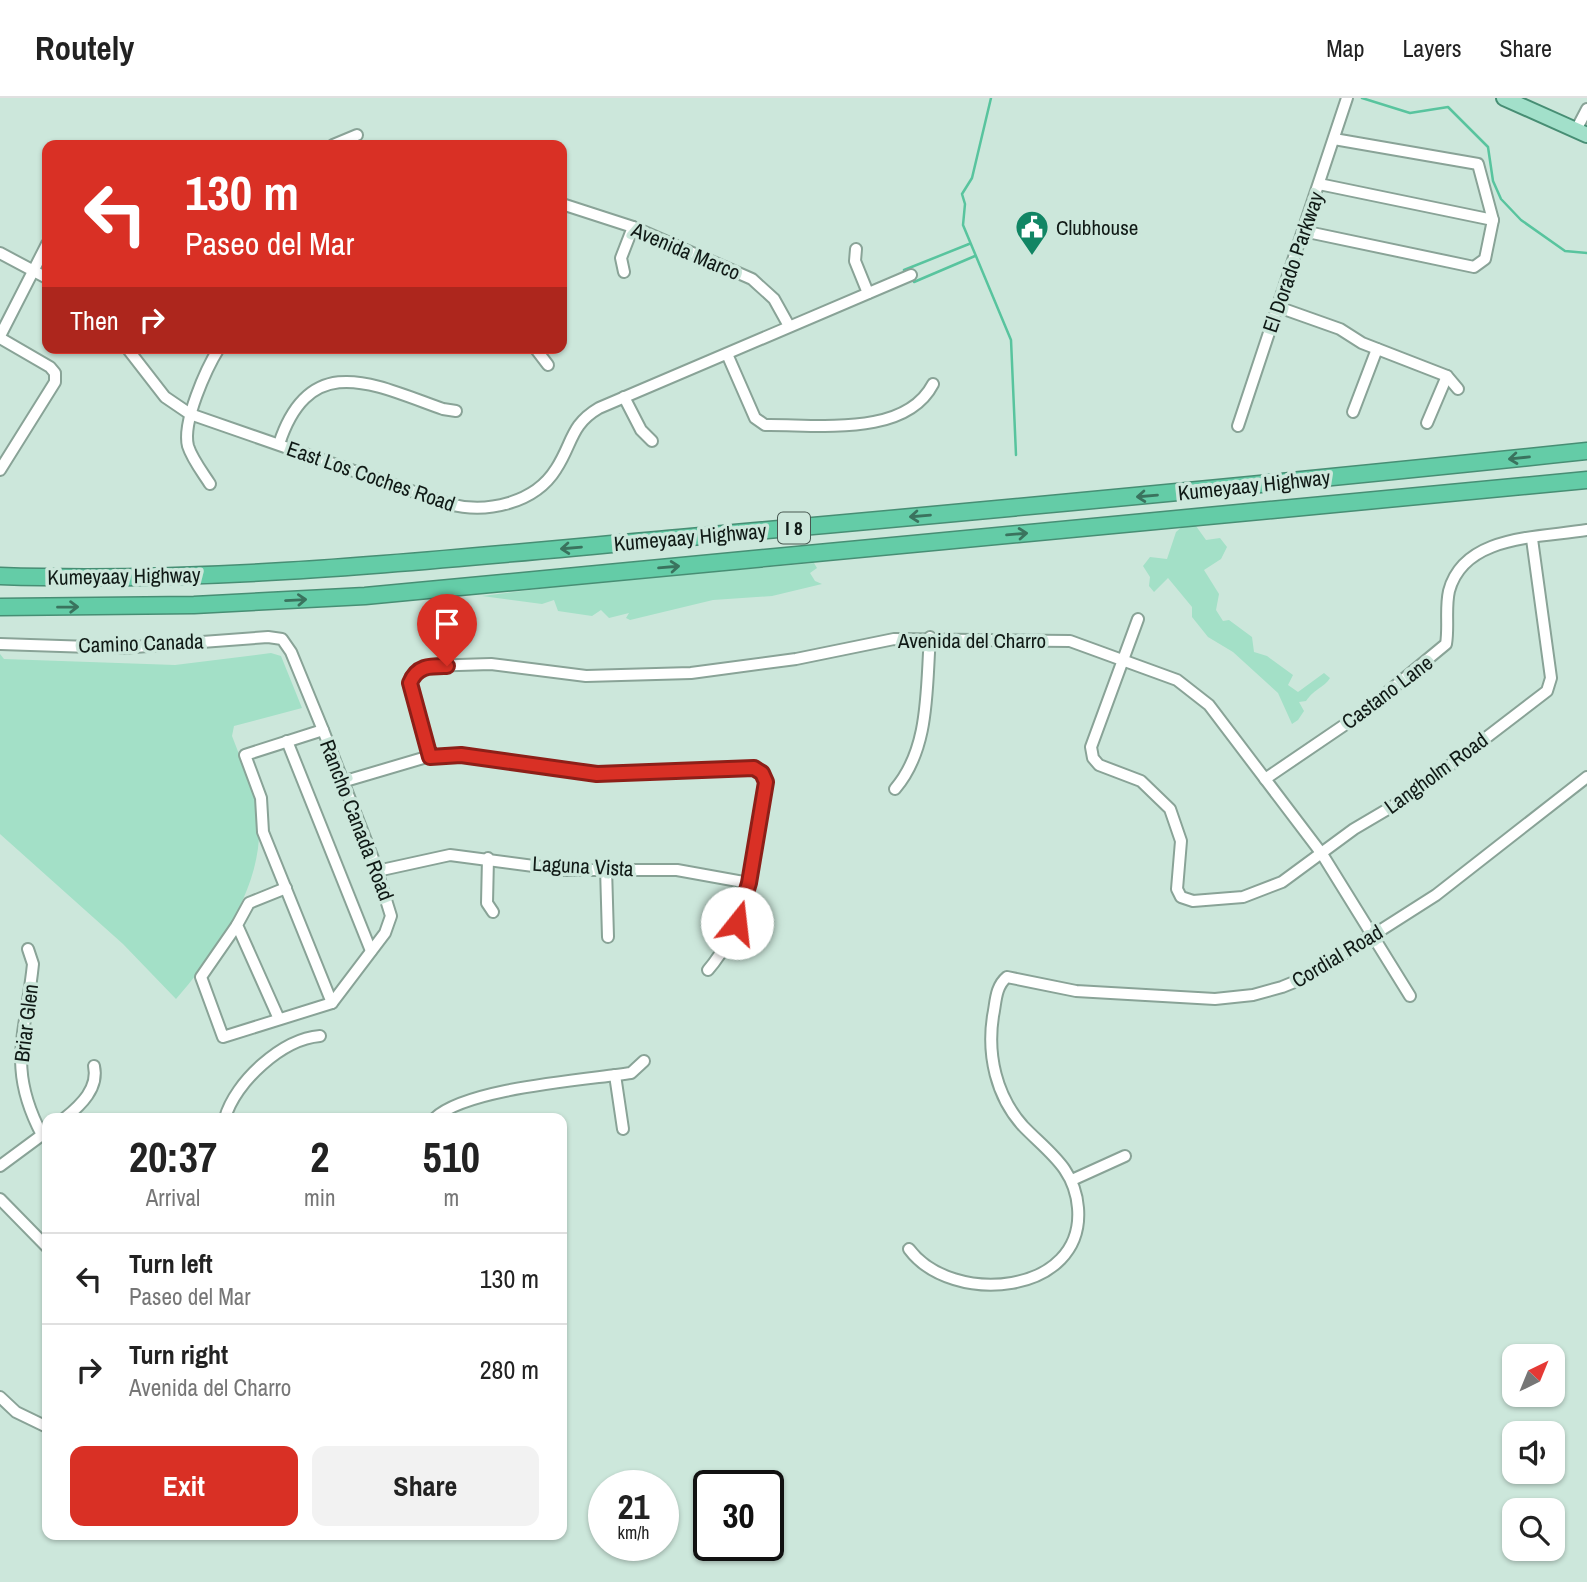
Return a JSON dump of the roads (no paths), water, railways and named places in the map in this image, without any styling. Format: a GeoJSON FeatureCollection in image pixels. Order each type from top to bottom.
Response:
{"type":"FeatureCollection","features":[{"type":"Feature","properties":{"kind":"highway","name":"Kumeyaay Highway"},"geometry":{"type":"LineString","coordinates":[[0,576],[186,575],[365,568],[1255,486],[1587,451]]}},
{"type":"Feature","properties":{"kind":"highway","name":"Kumeyaay Highway"},"geometry":{"type":"LineString","coordinates":[[0,607],[194,605],[365,596],[1587,480]]}},
{"type":"Feature","properties":{"kind":"main road"},"geometry":{"type":"LineString","coordinates":[[1504,98],[1581,133]]}},
{"type":"Feature","properties":{"kind":"street","name":"El Dorado Parkway"},"geometry":{"type":"LineString","coordinates":[[1238,426],[1346,101]]}},
{"type":"Feature","properties":{"kind":"street"},"geometry":{"type":"LineString","coordinates":[[1581,133],[1587,109]]}},
{"type":"Feature","properties":{"kind":"street"},"geometry":{"type":"LineString","coordinates":[[346,140],[357,135]]}},
{"type":"Feature","properties":{"kind":"street"},"geometry":{"type":"LineString","coordinates":[[1303,231],[1474,267],[1485,259],[1493,220],[1478,164],[1334,139]]}},
{"type":"Feature","properties":{"kind":"street"},"geometry":{"type":"LineString","coordinates":[[1319,184],[1493,220]]}},
{"type":"Feature","properties":{"kind":"street","name":"Avenida Marco"},"geometry":{"type":"LineString","coordinates":[[567,206],[633,227],[752,279],[774,299],[789,326]]}},
{"type":"Feature","properties":{"kind":"street"},"geometry":{"type":"LineString","coordinates":[[624,272],[621,258],[633,227]]}},
{"type":"Feature","properties":{"kind":"street"},"geometry":{"type":"LineString","coordinates":[[856,249],[855,261],[868,293]]}},
{"type":"Feature","properties":{"kind":"street"},"geometry":{"type":"LineString","coordinates":[[0,253],[42,276]]}},
{"type":"Feature","properties":{"kind":"street"},"geometry":{"type":"LineString","coordinates":[[0,470],[55,382],[50,367],[0,337],[42,254]]}},
{"type":"Feature","properties":{"kind":"street","name":"East Los Coches Road"},"geometry":{"type":"LineString","coordinates":[[132,354],[165,397],[190,414],[449,504],[486,507],[522,499],[537,489],[556,470],[571,434],[580,422],[599,408],[911,275]]}},
{"type":"Feature","properties":{"kind":"street"},"geometry":{"type":"LineString","coordinates":[[1278,307],[1340,329],[1377,349],[1447,376],[1458,389]]}},
{"type":"Feature","properties":{"kind":"street"},"geometry":{"type":"LineString","coordinates":[[1353,412],[1377,349]]}},
{"type":"Feature","properties":{"kind":"street"},"geometry":{"type":"LineString","coordinates":[[210,484],[188,446],[190,414],[216,354]]}},
{"type":"Feature","properties":{"kind":"street"},"geometry":{"type":"LineString","coordinates":[[540,354],[548,365]]}},
{"type":"Feature","properties":{"kind":"street"},"geometry":{"type":"LineString","coordinates":[[727,354],[755,418],[765,425],[870,423],[899,414],[925,400],[933,384]]}},
{"type":"Feature","properties":{"kind":"street"},"geometry":{"type":"LineString","coordinates":[[1427,423],[1447,376]]}},
{"type":"Feature","properties":{"kind":"street"},"geometry":{"type":"LineString","coordinates":[[279,444],[287,421],[299,404],[315,391],[339,382],[367,382],[443,409],[456,411]]}},
{"type":"Feature","properties":{"kind":"street"},"geometry":{"type":"LineString","coordinates":[[624,397],[641,430],[652,441]]}},
{"type":"Feature","properties":{"kind":"street"},"geometry":{"type":"LineString","coordinates":[[1532,539],[1587,530]]}},
{"type":"Feature","properties":{"kind":"street","name":"Castano Lane"},"geometry":{"type":"LineString","coordinates":[[1265,779],[1365,711],[1447,645],[1446,612],[1450,587],[1463,566],[1490,545],[1532,539]]}},
{"type":"Feature","properties":{"kind":"street","name":"Langholm Road"},"geometry":{"type":"LineString","coordinates":[[1123,659],[1091,747],[1093,758],[1099,765],[1141,781],[1170,809],[1181,841],[1177,889],[1181,897],[1193,901],[1243,897],[1282,881],[1354,829],[1410,796],[1547,691],[1551,678],[1532,539]]}},
{"type":"Feature","properties":{"kind":"street"},"geometry":{"type":"LineString","coordinates":[[1123,659],[1138,620]]}},
{"type":"Feature","properties":{"kind":"street","name":"Camino Canada"},"geometry":{"type":"LineString","coordinates":[[0,644],[121,648],[268,637],[282,639]]}},
{"type":"Feature","properties":{"kind":"street"},"geometry":{"type":"LineString","coordinates":[[895,789],[910,771],[918,752],[930,637]]}},
{"type":"Feature","properties":{"kind":"street","name":"Avenida del Charro"},"geometry":{"type":"LineString","coordinates":[[430,757],[410,683],[419,670],[426,666],[491,664],[586,676],[691,673],[796,659],[894,639],[930,637],[1070,641],[1177,680],[1194,691],[1215,712],[1322,853],[1375,935],[1410,996]]}},
{"type":"Feature","properties":{"kind":"street","name":"Rancho Canada Road"},"geometry":{"type":"LineString","coordinates":[[282,639],[291,652],[323,730],[377,871],[391,916],[385,933],[332,1003]]}},
{"type":"Feature","properties":{"kind":"street"},"geometry":{"type":"LineString","coordinates":[[286,888],[249,904],[201,977],[223,1037],[332,1003],[286,888],[263,832],[261,798],[245,755],[323,730]]}},
{"type":"Feature","properties":{"kind":"street"},"geometry":{"type":"LineString","coordinates":[[287,741],[371,951]]}},
{"type":"Feature","properties":{"kind":"street"},"geometry":{"type":"LineString","coordinates":[[342,782],[430,757],[461,755],[597,774],[754,768],[762,773],[766,782],[749,883],[737,923],[719,957],[708,970]]}},
{"type":"Feature","properties":{"kind":"street","name":"Cordial Road"},"geometry":{"type":"LineString","coordinates":[[1072,1180],[1060,1159],[1014,1114],[994,1070],[991,1031],[1001,982],[1014,976],[1076,991],[1235,998],[1282,988],[1309,976],[1436,895],[1587,778]]}},
{"type":"Feature","properties":{"kind":"street","name":"Laguna Vista"},"geometry":{"type":"LineString","coordinates":[[377,871],[442,855],[488,858],[564,870],[677,870],[749,883]]}},
{"type":"Feature","properties":{"kind":"street"},"geometry":{"type":"LineString","coordinates":[[488,858],[487,903],[493,912]]}},
{"type":"Feature","properties":{"kind":"street"},"geometry":{"type":"LineString","coordinates":[[606,868],[608,937]]}},
{"type":"Feature","properties":{"kind":"street"},"geometry":{"type":"LineString","coordinates":[[237,925],[279,1018]]}},
{"type":"Feature","properties":{"kind":"street","name":"Briar Glen"},"geometry":{"type":"LineString","coordinates":[[28,949],[33,964],[19,1063],[26,1100],[42,1128]]}},
{"type":"Feature","properties":{"kind":"street"},"geometry":{"type":"LineString","coordinates":[[227,1113],[236,1092],[251,1074],[295,1043],[320,1036]]}},
{"type":"Feature","properties":{"kind":"street"},"geometry":{"type":"LineString","coordinates":[[441,1113],[472,1098],[631,1073],[645,1061]]}},
{"type":"Feature","properties":{"kind":"street"},"geometry":{"type":"LineString","coordinates":[[69,1113],[91,1089],[95,1076],[93,1066]]}},
{"type":"Feature","properties":{"kind":"street"},"geometry":{"type":"LineString","coordinates":[[615,1075],[623,1129]]}},
{"type":"Feature","properties":{"kind":"street"},"geometry":{"type":"LineString","coordinates":[[0,1166],[42,1135]]}},
{"type":"Feature","properties":{"kind":"street"},"geometry":{"type":"LineString","coordinates":[[909,1249],[921,1265],[958,1281],[985,1286],[1013,1284],[1037,1277],[1055,1262],[1072,1239],[1078,1211],[1072,1180],[1125,1156]]}},
{"type":"Feature","properties":{"kind":"street"},"geometry":{"type":"LineString","coordinates":[[0,1199],[42,1242]]}},
{"type":"Feature","properties":{"kind":"street"},"geometry":{"type":"LineString","coordinates":[[0,1397],[16,1412],[42,1425]]}},
{"type":"Feature","properties":{"kind":"waterway"},"geometry":{"type":"LineString","coordinates":[[991,98],[972,178],[962,194],[965,204],[963,225],[1011,340],[1016,455]]}},
{"type":"Feature","properties":{"kind":"waterway"},"geometry":{"type":"LineString","coordinates":[[1362,98],[1410,113],[1448,107],[1488,147],[1493,181],[1501,199],[1521,220],[1565,251],[1587,253]]}},
{"type":"Feature","properties":{"kind":"waterway"},"geometry":{"type":"LineString","coordinates":[[904,270],[969,244]]}},
{"type":"Feature","properties":{"kind":"waterway"},"geometry":{"type":"LineString","coordinates":[[914,282],[975,256]]}},
{"type":"Feature","properties":{"kind":"place","name":"Clubhouse"},"geometry":{"type":"Point","coordinates":[1032,257]}}]}
